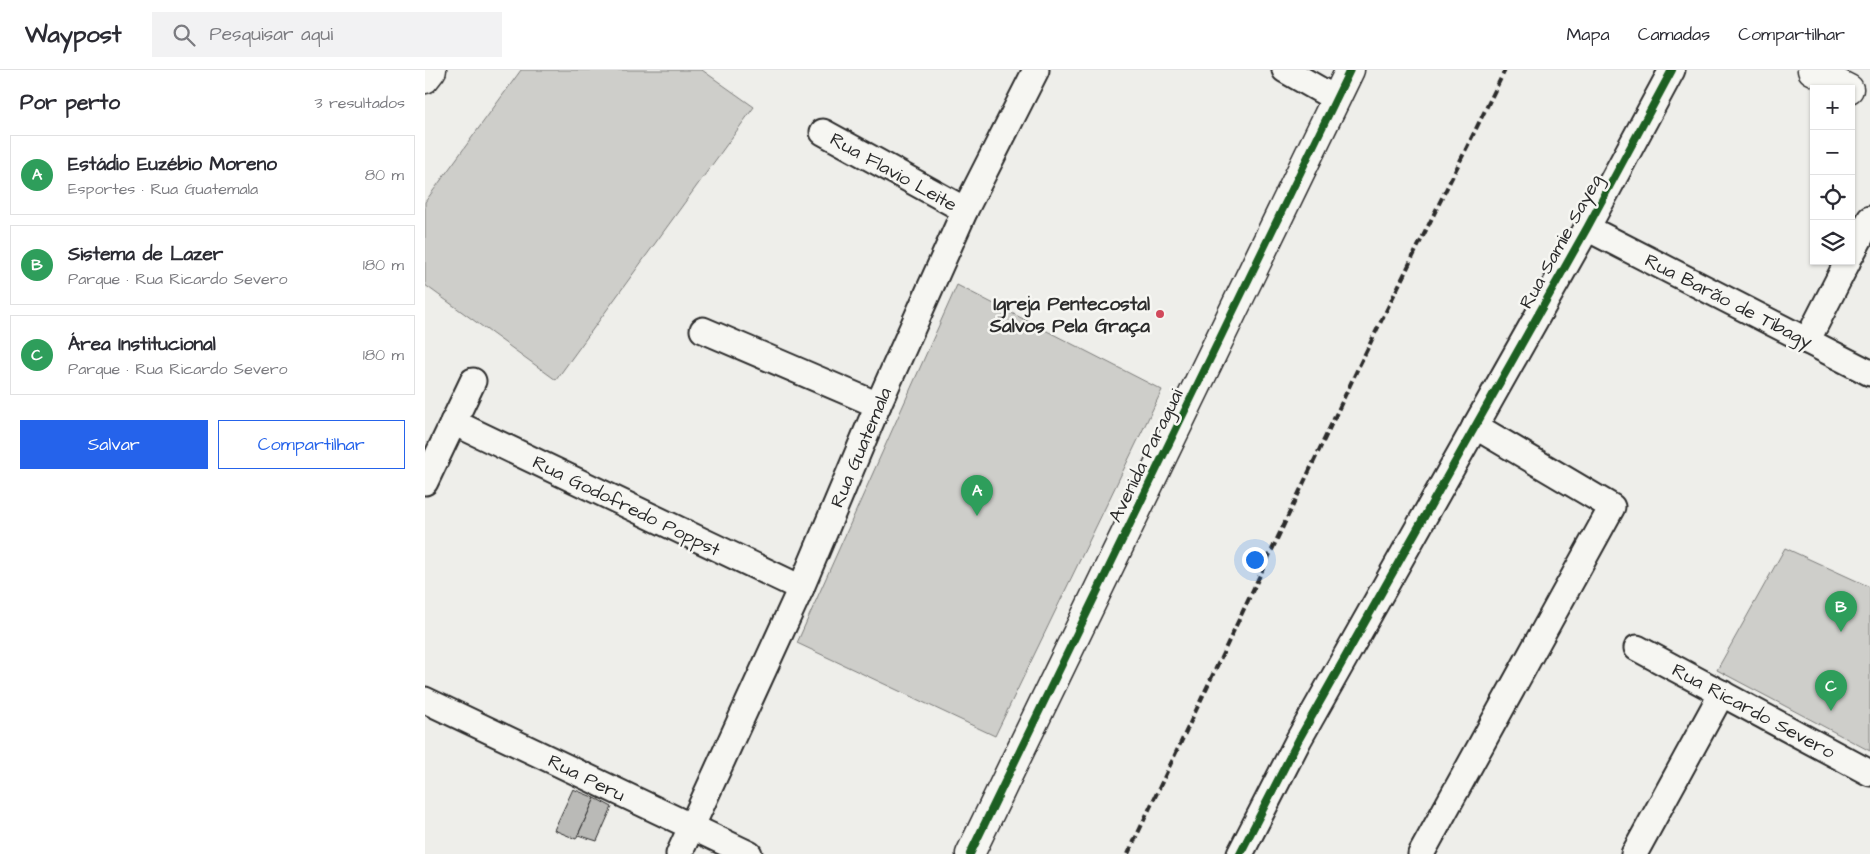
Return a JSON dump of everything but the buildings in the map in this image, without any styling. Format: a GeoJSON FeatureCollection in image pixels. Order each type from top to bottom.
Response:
{"type":"FeatureCollection","features":[{"type":"Feature","properties":{"kind":"street"},"geometry":{"type":"LineString","coordinates":[[425,79],[432,70]]}},
{"type":"Feature","properties":{"kind":"street","name":"Rua Guatemala"},"geometry":{"type":"LineString","coordinates":[[679,854],[801,588],[878,406],[965,210],[1036,70]]}},
{"type":"Feature","properties":{"kind":"street"},"geometry":{"type":"LineString","coordinates":[[1285,70],[1337,99]]}},
{"type":"Feature","properties":{"kind":"street","name":"Avenida Paraguai"},"geometry":{"type":"LineString","coordinates":[[970,854],[1350,70]]}},
{"type":"Feature","properties":{"kind":"street","name":"Rua Samie Sayeg"},"geometry":{"type":"LineString","coordinates":[[1240,854],[1299,739],[1587,228],[1672,70]]}},
{"type":"Feature","properties":{"kind":"street"},"geometry":{"type":"LineString","coordinates":[[1812,70],[1842,85]]}},
{"type":"Feature","properties":{"kind":"street"},"geometry":{"type":"LineString","coordinates":[[1855,92],[1870,100]]}},
{"type":"Feature","properties":{"kind":"street","name":"Rua Flavio Leite"},"geometry":{"type":"LineString","coordinates":[[823,132],[965,210]]}},
{"type":"Feature","properties":{"kind":"street"},"geometry":{"type":"LineString","coordinates":[[1855,247],[1870,219]]}},
{"type":"Feature","properties":{"kind":"street","name":"Rua Barão de Tibagy"},"geometry":{"type":"LineString","coordinates":[[1587,228],[1870,373]]}},
{"type":"Feature","properties":{"kind":"street"},"geometry":{"type":"LineString","coordinates":[[1807,341],[1846,265]]}},
{"type":"Feature","properties":{"kind":"street"},"geometry":{"type":"LineString","coordinates":[[703,330],[878,406]]}},
{"type":"Feature","properties":{"kind":"street"},"geometry":{"type":"LineString","coordinates":[[425,482],[473,381]]}},
{"type":"Feature","properties":{"kind":"street","name":"Rua Godofredo Poppst"},"geometry":{"type":"LineString","coordinates":[[453,422],[801,588]]}},
{"type":"Feature","properties":{"kind":"street"},"geometry":{"type":"LineString","coordinates":[[1421,854],[1612,507],[1475,426]]}},
{"type":"Feature","properties":{"kind":"street","name":"Rua Ricardo Severo"},"geometry":{"type":"LineString","coordinates":[[1637,648],[1870,772]]}},
{"type":"Feature","properties":{"kind":"street"},"geometry":{"type":"LineString","coordinates":[[1633,854],[1722,693]]}},
{"type":"Feature","properties":{"kind":"street","name":"Rua Peru"},"geometry":{"type":"LineString","coordinates":[[425,700],[749,854]]}},
{"type":"Feature","properties":{"kind":"shaded area"},"geometry":{"type":"Polygon","coordinates":[[[521,70],[702,70],[754,107],[556,380],[425,285],[425,202],[521,70]]]}},
{"type":"Feature","properties":{"kind":"shaded area"},"geometry":{"type":"Polygon","coordinates":[[[957,285],[1162,390],[995,736],[797,643],[957,285]]]}},
{"type":"Feature","properties":{"kind":"shaded area"},"geometry":{"type":"Polygon","coordinates":[[[1785,548],[1870,587],[1870,751],[1717,670],[1785,548]]]}},
{"type":"Feature","properties":{"kind":"railway"},"geometry":{"type":"LineString","coordinates":[[1128,854],[1358,368],[1505,70]]}},
{"type":"Feature","properties":{"kind":"cycle path"},"geometry":{"type":"LineString","coordinates":[[970,854],[1350,70]]}},
{"type":"Feature","properties":{"kind":"cycle path"},"geometry":{"type":"LineString","coordinates":[[1240,854],[1299,739],[1587,228],[1672,70]]}},
{"type":"Feature","properties":{"kind":"place","name":"Igreja Pentecostal Salvos Pela Graça"},"geometry":{"type":"Point","coordinates":[1160,314]}},
{"type":"Feature","properties":{"kind":"place","name":"Estádio Euzébio Moreno"},"geometry":{"type":"Point","coordinates":[977,516]}},
{"type":"Feature","properties":{"kind":"place","name":"Sistema de Lazer"},"geometry":{"type":"Point","coordinates":[1841,632]}},
{"type":"Feature","properties":{"kind":"place","name":"Área Institucional"},"geometry":{"type":"Point","coordinates":[1831,711]}}]}
